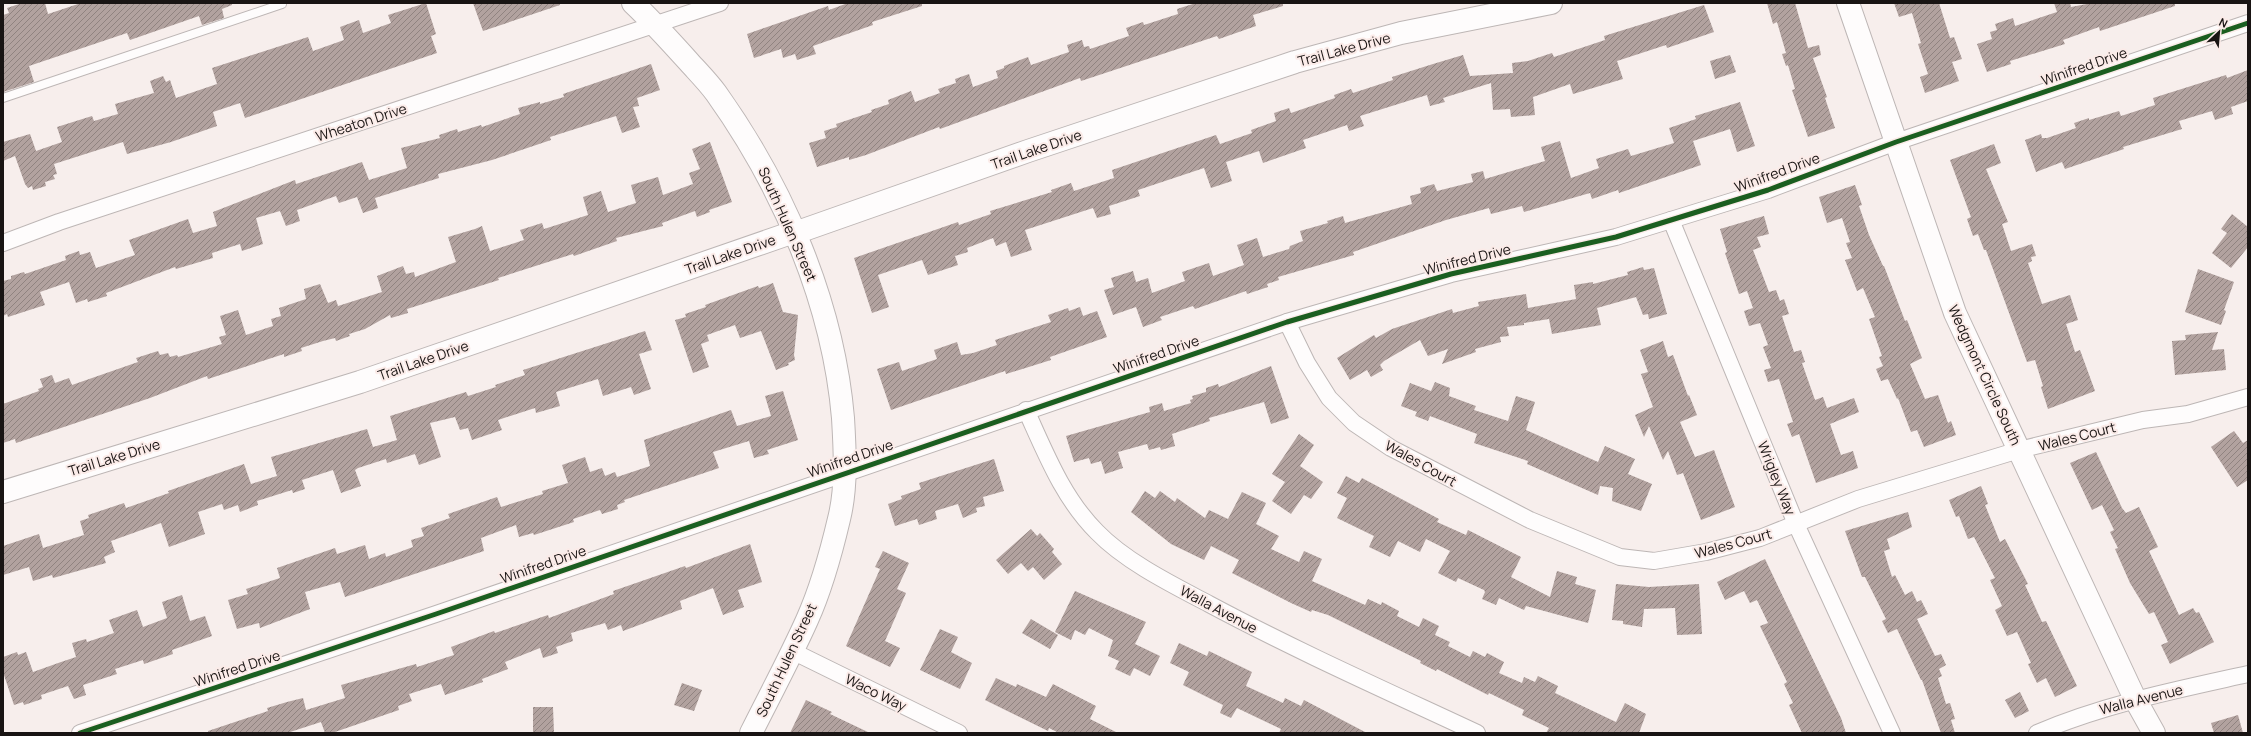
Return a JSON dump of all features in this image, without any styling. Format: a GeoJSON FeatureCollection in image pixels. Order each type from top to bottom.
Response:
{"type":"FeatureCollection","features":[{"type":"Feature","properties":{"kind":"street","name":"South Hulen Street"},"geometry":{"type":"LineString","coordinates":[[633,3],[656,25],[715,91],[754,150],[795,233],[812,273],[836,360],[844,438],[844,473],[840,518],[812,606],[751,733]]}},
{"type":"Feature","properties":{"kind":"street","name":"Wheaton Drive"},"geometry":{"type":"LineString","coordinates":[[3,243],[59,222],[720,3]]}},
{"type":"Feature","properties":{"kind":"street","name":"Trail Lake Drive"},"geometry":{"type":"LineString","coordinates":[[3,492],[360,382],[788,234],[795,233],[1028,151],[1295,62],[1401,33],[1551,3]]}},
{"type":"Feature","properties":{"kind":"street","name":"Wedgmont Circle South"},"geometry":{"type":"LineString","coordinates":[[1848,3],[1955,313],[2135,699],[2154,733]]}},
{"type":"Feature","properties":{"kind":"street","name":"Winifred Drive"},"geometry":{"type":"LineString","coordinates":[[80,733],[436,614],[1026,410],[1287,322],[1451,274],[1616,237],[1768,190],[1896,142],[2248,23]]}},
{"type":"Feature","properties":{"kind":"street","name":"Wrigley Way"},"geometry":{"type":"LineString","coordinates":[[1671,220],[1796,524],[1892,733]]}},
{"type":"Feature","properties":{"kind":"street","name":"Wales Court"},"geometry":{"type":"LineString","coordinates":[[1287,322],[1307,363],[1329,398],[1354,422],[1391,448],[1530,520],[1620,557],[1654,561],[1706,552],[1760,538],[1858,499],[2019,450],[2143,420],[2188,414],[2248,397]]}},
{"type":"Feature","properties":{"kind":"street","name":"Walla Avenue"},"geometry":{"type":"LineString","coordinates":[[1026,410],[1055,475],[1074,506],[1098,533],[1130,558],[1185,592],[1254,628],[1477,733]]}},
{"type":"Feature","properties":{"kind":"street","name":"Waco Way"},"geometry":{"type":"LineString","coordinates":[[792,650],[959,733]]}},
{"type":"Feature","properties":{"kind":"street","name":"Walla Avenue"},"geometry":{"type":"LineString","coordinates":[[2036,733],[2072,718],[2135,699],[2248,674]]}},
{"type":"Feature","properties":{"kind":"lane"},"geometry":{"type":"LineString","coordinates":[[3,98],[282,4]]}},
{"type":"Feature","properties":{"kind":"building"},"geometry":{"type":"Polygon","coordinates":[[[22,3],[45,3],[48,14],[81,3],[232,3],[232,5],[222,9],[224,18],[202,25],[199,16],[130,40],[127,33],[29,66],[34,82],[3,92],[3,15],[9,13],[7,8],[22,3]]]}},
{"type":"Feature","properties":{"kind":"building"},"geometry":{"type":"Polygon","coordinates":[[[426,3],[436,34],[431,36],[437,53],[245,118],[240,103],[213,112],[217,126],[171,142],[127,154],[123,142],[54,164],[57,174],[53,175],[55,179],[45,182],[46,186],[33,190],[32,186],[28,188],[25,184],[15,156],[3,161],[3,142],[30,134],[36,151],[62,142],[57,127],[92,116],[94,121],[118,114],[115,104],[154,93],[150,81],[163,76],[166,82],[170,80],[176,98],[217,84],[212,68],[308,37],[313,51],[344,40],[340,27],[359,20],[363,33],[391,23],[388,15],[426,3]]]}},
{"type":"Feature","properties":{"kind":"building"},"geometry":{"type":"Polygon","coordinates":[[[473,3],[559,3],[560,5],[483,31],[473,3]]]}},
{"type":"Feature","properties":{"kind":"building"},"geometry":{"type":"Polygon","coordinates":[[[848,3],[922,3],[922,6],[872,22],[873,25],[813,46],[816,54],[797,60],[795,54],[783,58],[781,49],[754,58],[747,34],[828,6],[829,10],[848,3]]]}},
{"type":"Feature","properties":{"kind":"building"},"geometry":{"type":"Polygon","coordinates":[[[1196,3],[1283,3],[1283,6],[1253,15],[1256,26],[1219,39],[1217,36],[1081,81],[1080,78],[940,129],[939,127],[866,155],[849,160],[849,157],[817,167],[809,143],[826,138],[824,131],[837,127],[836,124],[872,112],[871,110],[889,104],[888,100],[911,91],[915,102],[940,93],[938,89],[956,83],[955,79],[969,74],[973,87],[998,78],[996,71],[1004,68],[1004,66],[1028,57],[1031,65],[1069,52],[1067,45],[1082,40],[1084,47],[1089,46],[1090,49],[1129,36],[1126,28],[1143,22],[1144,25],[1178,14],[1177,9],[1196,3]]]}},
{"type":"Feature","properties":{"kind":"building"},"geometry":{"type":"Polygon","coordinates":[[[1767,3],[1795,3],[1808,48],[1819,45],[1821,55],[1813,58],[1827,97],[1825,98],[1835,128],[1808,137],[1792,90],[1795,89],[1788,65],[1786,66],[1782,54],[1786,53],[1777,22],[1773,24],[1767,3]]]}},
{"type":"Feature","properties":{"kind":"building"},"geometry":{"type":"Polygon","coordinates":[[[1894,3],[1939,3],[1950,38],[1954,37],[1962,59],[1952,62],[1959,81],[1925,93],[1920,77],[1928,74],[1918,44],[1921,43],[1912,13],[1899,17],[1894,3]]]}},
{"type":"Feature","properties":{"kind":"building"},"geometry":{"type":"Polygon","coordinates":[[[2054,3],[2070,3],[2071,7],[2092,3],[2175,3],[2175,6],[2100,31],[2099,27],[2063,40],[2065,44],[2010,61],[2011,64],[1987,72],[1977,44],[1992,39],[1990,32],[1997,30],[1995,24],[2013,18],[2015,26],[2057,12],[2054,3]]]}},
{"type":"Feature","properties":{"kind":"building"},"geometry":{"type":"Polygon","coordinates":[[[1704,5],[1714,32],[1667,48],[1666,45],[1617,61],[1623,79],[1573,94],[1570,84],[1533,97],[1535,115],[1511,117],[1510,109],[1493,110],[1491,83],[1443,98],[1445,102],[1430,106],[1427,95],[1360,116],[1364,126],[1349,131],[1347,125],[1303,140],[1306,148],[1263,163],[1259,151],[1226,162],[1232,181],[1211,188],[1204,168],[1138,190],[1140,196],[1109,206],[1111,214],[1097,218],[1093,208],[1025,230],[1032,250],[1011,257],[1006,242],[996,246],[993,238],[967,248],[968,252],[955,256],[958,265],[928,275],[922,260],[878,275],[889,307],[872,313],[854,258],[958,222],[959,225],[991,214],[990,211],[1052,192],[1051,190],[1071,183],[1074,191],[1114,178],[1112,170],[1216,135],[1220,144],[1252,133],[1251,130],[1276,121],[1274,113],[1289,108],[1291,113],[1335,98],[1334,95],[1351,89],[1353,93],[1393,80],[1392,77],[1463,55],[1470,76],[1513,73],[1512,63],[1528,61],[1552,53],[1554,57],[1605,40],[1604,36],[1704,5]]]}},
{"type":"Feature","properties":{"kind":"building"},"geometry":{"type":"Polygon","coordinates":[[[1730,55],[1736,72],[1715,79],[1710,61],[1730,55]]]}},
{"type":"Feature","properties":{"kind":"building"},"geometry":{"type":"Polygon","coordinates":[[[651,64],[660,90],[637,98],[639,106],[633,107],[640,127],[622,133],[616,116],[550,137],[551,140],[492,160],[438,174],[439,178],[375,198],[378,208],[363,213],[357,197],[339,203],[336,196],[297,210],[300,221],[286,226],[280,211],[256,218],[263,244],[242,251],[240,244],[212,253],[213,258],[176,269],[175,267],[106,293],[107,296],[88,302],[87,299],[76,303],[69,282],[40,292],[45,305],[8,317],[7,314],[3,316],[3,281],[11,279],[11,276],[24,272],[25,274],[66,260],[65,256],[79,251],[80,255],[90,252],[96,268],[135,255],[129,240],[188,219],[193,233],[217,226],[213,212],[295,180],[296,184],[362,162],[369,180],[407,168],[401,148],[440,138],[439,135],[457,129],[458,132],[481,125],[482,127],[520,114],[518,108],[540,102],[540,104],[564,97],[563,94],[651,64]]]}},
{"type":"Feature","properties":{"kind":"building"},"geometry":{"type":"Polygon","coordinates":[[[2248,70],[2248,101],[2231,107],[2233,114],[2215,120],[2212,111],[2179,121],[2182,129],[2123,147],[2124,149],[2065,169],[2062,162],[2036,172],[2025,140],[2041,134],[2042,138],[2047,138],[2076,128],[2074,123],[2089,118],[2089,120],[2119,111],[2121,116],[2155,105],[2153,98],[2226,75],[2227,78],[2248,70]]]}},
{"type":"Feature","properties":{"kind":"building"},"geometry":{"type":"Polygon","coordinates":[[[1740,102],[1755,146],[1737,152],[1730,129],[1693,141],[1701,165],[1619,193],[1618,190],[1592,199],[1590,193],[1524,212],[1522,206],[1491,214],[1489,208],[1446,220],[1353,252],[1354,255],[1278,277],[1279,280],[1267,284],[1268,287],[1247,294],[1246,291],[1195,309],[1193,306],[1160,317],[1162,320],[1143,327],[1136,307],[1113,315],[1104,290],[1114,287],[1111,278],[1133,271],[1136,282],[1148,278],[1152,293],[1185,281],[1182,272],[1209,263],[1213,276],[1244,265],[1237,245],[1257,238],[1263,257],[1289,249],[1290,246],[1303,241],[1300,231],[1328,223],[1327,221],[1343,216],[1345,223],[1412,204],[1410,196],[1421,193],[1420,188],[1434,184],[1437,191],[1473,182],[1471,174],[1483,171],[1485,179],[1545,161],[1541,147],[1560,141],[1571,178],[1599,168],[1596,159],[1628,149],[1631,156],[1674,143],[1669,128],[1696,119],[1695,116],[1740,102]]]}},
{"type":"Feature","properties":{"kind":"building"},"geometry":{"type":"Polygon","coordinates":[[[710,142],[732,202],[709,210],[710,212],[697,217],[695,211],[662,223],[663,226],[616,238],[617,241],[574,256],[573,254],[498,278],[499,280],[407,309],[408,313],[391,318],[390,315],[365,329],[349,334],[350,336],[336,341],[335,338],[323,341],[301,348],[302,351],[284,357],[284,354],[208,379],[207,376],[150,398],[16,443],[15,439],[3,443],[3,404],[39,391],[38,389],[43,387],[40,379],[52,375],[55,383],[69,378],[72,385],[138,362],[136,358],[158,351],[160,355],[168,353],[170,357],[177,355],[178,357],[222,344],[219,337],[226,335],[220,316],[238,310],[246,335],[273,326],[271,319],[281,316],[279,308],[306,299],[304,289],[320,284],[328,303],[336,300],[338,306],[382,292],[377,276],[403,266],[406,274],[414,272],[415,277],[456,262],[448,237],[482,226],[490,251],[524,240],[520,230],[542,223],[544,229],[588,215],[583,197],[601,191],[608,212],[636,203],[631,185],[658,177],[663,195],[693,184],[689,173],[700,169],[692,149],[710,142]]]}},
{"type":"Feature","properties":{"kind":"building"},"geometry":{"type":"Polygon","coordinates":[[[1994,144],[2001,163],[1986,169],[2008,222],[2002,224],[2011,251],[2032,244],[2036,256],[2031,257],[2032,261],[2028,263],[2042,304],[2070,295],[2078,320],[2066,324],[2075,352],[2080,350],[2095,391],[2048,409],[2035,360],[2027,362],[1986,250],[1984,250],[1978,234],[1973,236],[1967,219],[1971,217],[1950,160],[1994,144]]]}},
{"type":"Feature","properties":{"kind":"building"},"geometry":{"type":"Polygon","coordinates":[[[1855,185],[1862,205],[1859,206],[1869,235],[1884,266],[1905,321],[1907,320],[1922,358],[1910,364],[1925,399],[1938,395],[1948,423],[1951,421],[1956,435],[1924,447],[1917,430],[1911,432],[1898,398],[1897,399],[1888,379],[1881,381],[1876,369],[1883,366],[1879,357],[1882,356],[1869,319],[1875,317],[1863,288],[1857,291],[1845,260],[1852,258],[1846,243],[1850,242],[1842,218],[1827,223],[1819,197],[1855,185]]]}},
{"type":"Feature","properties":{"kind":"building"},"geometry":{"type":"Polygon","coordinates":[[[2232,214],[2248,227],[2248,247],[2231,268],[2212,253],[2227,233],[2221,229],[2232,214]]]}},
{"type":"Feature","properties":{"kind":"building"},"geometry":{"type":"Polygon","coordinates":[[[1764,216],[1769,234],[1757,237],[1761,247],[1753,250],[1769,292],[1776,290],[1780,301],[1784,299],[1789,314],[1782,316],[1794,352],[1801,350],[1805,362],[1802,363],[1815,400],[1823,397],[1827,408],[1854,398],[1859,412],[1830,424],[1841,455],[1853,451],[1858,468],[1816,483],[1799,434],[1792,437],[1787,424],[1793,422],[1779,379],[1768,382],[1764,370],[1771,368],[1763,347],[1768,345],[1760,323],[1749,326],[1744,311],[1753,308],[1747,291],[1739,294],[1725,253],[1727,252],[1720,229],[1764,216]]]}},
{"type":"Feature","properties":{"kind":"building"},"geometry":{"type":"Polygon","coordinates":[[[1643,267],[1644,270],[1654,268],[1667,314],[1649,319],[1648,314],[1643,315],[1636,297],[1597,308],[1601,325],[1552,334],[1549,319],[1524,323],[1524,325],[1507,327],[1509,336],[1500,337],[1501,342],[1475,349],[1476,352],[1442,364],[1448,349],[1428,356],[1420,340],[1384,361],[1380,365],[1383,370],[1371,377],[1367,370],[1350,380],[1337,358],[1374,335],[1376,338],[1392,329],[1452,309],[1453,313],[1479,306],[1478,302],[1526,294],[1528,308],[1576,299],[1574,285],[1593,282],[1593,284],[1628,275],[1627,272],[1643,267]]]}},
{"type":"Feature","properties":{"kind":"building"},"geometry":{"type":"Polygon","coordinates":[[[2198,269],[2234,282],[2224,310],[2226,311],[2221,325],[2185,312],[2198,269]]]}},
{"type":"Feature","properties":{"kind":"building"},"geometry":{"type":"Polygon","coordinates":[[[773,283],[783,312],[798,315],[794,355],[795,360],[788,363],[789,365],[776,370],[761,331],[740,338],[735,325],[707,335],[709,341],[701,344],[709,367],[693,373],[675,320],[686,317],[685,314],[706,307],[705,305],[758,286],[759,288],[773,283]]]}},
{"type":"Feature","properties":{"kind":"building"},"geometry":{"type":"Polygon","coordinates":[[[1080,307],[1083,316],[1097,311],[1107,337],[1050,357],[1051,360],[1006,374],[1005,371],[891,410],[877,369],[899,362],[902,371],[937,359],[934,350],[957,342],[961,355],[973,353],[997,345],[995,340],[1051,322],[1048,315],[1068,308],[1069,311],[1080,307]]]}},
{"type":"Feature","properties":{"kind":"building"},"geometry":{"type":"Polygon","coordinates":[[[645,331],[652,350],[639,354],[651,389],[634,395],[631,387],[603,396],[598,379],[556,392],[560,406],[536,413],[535,408],[498,420],[502,430],[472,440],[468,428],[460,430],[455,417],[430,423],[441,457],[419,465],[415,454],[387,463],[386,459],[358,468],[355,470],[361,486],[341,493],[333,470],[302,480],[305,489],[293,493],[292,490],[257,501],[258,505],[240,512],[238,505],[224,510],[222,504],[198,512],[205,534],[169,547],[161,523],[111,541],[115,552],[104,557],[106,563],[53,578],[52,575],[33,581],[29,567],[3,575],[3,546],[39,534],[43,548],[84,535],[80,521],[89,518],[88,515],[124,503],[126,508],[169,493],[168,491],[244,464],[251,484],[277,476],[271,457],[367,429],[373,447],[397,440],[390,416],[466,392],[468,396],[496,387],[495,385],[525,375],[523,370],[645,331]]]}},
{"type":"Feature","properties":{"kind":"building"},"geometry":{"type":"Polygon","coordinates":[[[2218,332],[2212,350],[2224,349],[2226,370],[2175,375],[2172,341],[2186,340],[2185,335],[2218,332]]]}},
{"type":"Feature","properties":{"kind":"building"},"geometry":{"type":"Polygon","coordinates":[[[1663,341],[1668,357],[1673,355],[1688,396],[1689,395],[1697,415],[1680,422],[1695,457],[1714,450],[1735,507],[1701,520],[1683,473],[1677,475],[1668,451],[1663,460],[1649,426],[1644,437],[1635,415],[1653,407],[1641,374],[1648,372],[1640,350],[1663,341]]]}},
{"type":"Feature","properties":{"kind":"building"},"geometry":{"type":"Polygon","coordinates":[[[1271,366],[1289,418],[1271,424],[1264,402],[1209,418],[1210,421],[1172,434],[1175,446],[1161,450],[1160,447],[1149,450],[1147,444],[1118,452],[1123,468],[1105,474],[1101,461],[1091,464],[1089,458],[1074,462],[1066,436],[1150,412],[1149,407],[1162,403],[1164,411],[1191,403],[1190,400],[1193,399],[1192,396],[1206,392],[1206,388],[1218,384],[1219,387],[1271,366]]]}},
{"type":"Feature","properties":{"kind":"building"},"geometry":{"type":"Polygon","coordinates":[[[1435,382],[1450,388],[1449,396],[1476,406],[1474,410],[1508,421],[1516,396],[1535,402],[1526,430],[1598,462],[1605,446],[1635,459],[1628,474],[1652,484],[1641,511],[1612,501],[1613,488],[1600,486],[1598,495],[1527,464],[1528,461],[1474,443],[1477,434],[1430,416],[1428,421],[1415,416],[1417,412],[1401,406],[1410,383],[1431,391],[1435,382]]]}},
{"type":"Feature","properties":{"kind":"building"},"geometry":{"type":"Polygon","coordinates":[[[783,391],[798,440],[767,450],[769,454],[754,458],[749,441],[713,452],[719,468],[624,500],[625,502],[617,505],[618,509],[602,514],[600,510],[573,519],[574,522],[534,535],[533,533],[519,537],[516,525],[481,538],[484,551],[345,597],[340,582],[305,592],[310,609],[260,628],[259,623],[237,629],[228,600],[248,594],[246,589],[280,578],[277,568],[335,548],[337,554],[365,545],[369,559],[385,553],[386,557],[413,547],[411,540],[424,536],[421,528],[450,518],[448,514],[497,497],[501,507],[543,494],[542,491],[568,483],[562,465],[585,457],[590,472],[602,468],[605,476],[615,472],[617,477],[650,466],[644,440],[731,410],[737,426],[771,416],[765,396],[783,391]]]}},
{"type":"Feature","properties":{"kind":"building"},"geometry":{"type":"Polygon","coordinates":[[[2234,431],[2243,443],[2248,440],[2248,480],[2237,487],[2211,447],[2234,431]]]}},
{"type":"Feature","properties":{"kind":"building"},"geometry":{"type":"Polygon","coordinates":[[[1299,434],[1314,445],[1300,466],[1323,482],[1311,499],[1304,495],[1291,514],[1272,501],[1285,482],[1272,474],[1299,434]]]}},
{"type":"Feature","properties":{"kind":"building"},"geometry":{"type":"Polygon","coordinates":[[[2096,452],[2122,508],[2126,513],[2139,507],[2158,547],[2149,551],[2179,615],[2193,608],[2196,613],[2199,612],[2214,642],[2170,664],[2161,645],[2168,642],[2154,612],[2149,614],[2130,583],[2115,549],[2118,548],[2110,532],[2114,530],[2102,505],[2092,510],[2070,463],[2096,452]]]}},
{"type":"Feature","properties":{"kind":"building"},"geometry":{"type":"Polygon","coordinates":[[[994,459],[1004,491],[983,497],[985,506],[976,508],[977,512],[963,518],[958,504],[935,511],[937,519],[919,525],[917,519],[895,526],[888,504],[902,499],[901,496],[921,489],[919,483],[994,459]]]}},
{"type":"Feature","properties":{"kind":"building"},"geometry":{"type":"Polygon","coordinates":[[[1346,476],[1359,483],[1362,478],[1439,519],[1437,522],[1466,535],[1468,530],[1521,557],[1511,577],[1550,597],[1557,571],[1577,577],[1575,584],[1596,590],[1588,623],[1526,606],[1524,610],[1499,598],[1496,605],[1482,599],[1485,592],[1484,590],[1458,578],[1456,582],[1438,573],[1450,551],[1426,539],[1420,552],[1398,541],[1390,557],[1369,547],[1374,536],[1337,518],[1347,498],[1337,493],[1346,476]]]}},
{"type":"Feature","properties":{"kind":"building"},"geometry":{"type":"Polygon","coordinates":[[[1981,486],[1988,504],[1985,505],[2000,542],[2005,539],[2028,584],[2025,585],[2042,622],[2046,621],[2077,686],[2055,697],[2046,678],[2037,683],[2028,664],[2031,663],[2017,632],[2007,636],[1995,610],[2002,606],[1990,580],[1995,578],[1974,537],[1968,539],[1959,516],[1956,517],[1949,500],[1981,486]]]}},
{"type":"Feature","properties":{"kind":"building"},"geometry":{"type":"Polygon","coordinates":[[[1145,491],[1155,498],[1160,491],[1175,502],[1177,498],[1205,518],[1209,510],[1228,519],[1242,492],[1266,503],[1256,524],[1279,536],[1271,549],[1299,562],[1304,551],[1322,559],[1312,581],[1365,605],[1368,599],[1381,605],[1382,602],[1399,611],[1397,616],[1419,627],[1423,618],[1439,626],[1435,635],[1450,642],[1448,646],[1470,657],[1473,651],[1485,657],[1487,653],[1504,662],[1499,673],[1522,683],[1524,677],[1535,682],[1538,676],[1558,686],[1555,693],[1616,722],[1625,703],[1646,714],[1639,733],[1546,733],[1549,728],[1522,715],[1524,710],[1489,693],[1488,695],[1437,669],[1436,671],[1420,663],[1421,661],[1328,615],[1312,610],[1311,612],[1232,573],[1239,560],[1211,546],[1204,560],[1171,544],[1131,512],[1145,491]]]}},
{"type":"Feature","properties":{"kind":"building"},"geometry":{"type":"Polygon","coordinates":[[[1908,512],[1912,527],[1887,539],[1890,549],[1884,551],[1892,577],[1895,575],[1905,595],[1912,591],[1917,602],[1921,600],[1928,614],[1917,619],[1935,656],[1941,654],[1946,665],[1939,669],[1942,676],[1938,678],[1946,704],[1950,703],[1955,719],[1951,720],[1955,733],[1941,733],[1922,680],[1897,629],[1888,633],[1882,621],[1886,619],[1865,577],[1862,577],[1845,531],[1908,512]]]}},
{"type":"Feature","properties":{"kind":"building"},"geometry":{"type":"Polygon","coordinates":[[[1031,529],[1037,536],[1040,533],[1054,549],[1052,552],[1062,564],[1044,580],[1033,567],[1028,571],[1021,563],[1008,574],[996,560],[1031,529]]]}},
{"type":"Feature","properties":{"kind":"building"},"geometry":{"type":"Polygon","coordinates":[[[750,544],[762,582],[738,590],[744,607],[723,615],[713,588],[680,601],[682,609],[623,631],[621,625],[608,630],[605,623],[571,633],[573,641],[556,647],[558,653],[543,658],[540,648],[505,662],[508,669],[482,679],[483,682],[445,695],[441,684],[409,694],[412,701],[398,706],[399,710],[332,733],[325,733],[321,722],[287,733],[208,733],[208,731],[268,711],[267,708],[287,702],[303,698],[306,710],[345,698],[341,685],[416,664],[417,667],[454,655],[451,647],[494,631],[495,633],[548,615],[549,618],[614,594],[613,591],[685,566],[686,568],[750,544]]]}},
{"type":"Feature","properties":{"kind":"building"},"geometry":{"type":"Polygon","coordinates":[[[883,551],[909,563],[897,589],[906,593],[885,641],[900,648],[890,667],[846,646],[880,569],[875,567],[883,551]]]}},
{"type":"Feature","properties":{"kind":"building"},"geometry":{"type":"Polygon","coordinates":[[[1765,559],[1841,718],[1846,733],[1802,733],[1789,705],[1793,703],[1784,684],[1787,682],[1760,626],[1768,623],[1757,600],[1750,603],[1744,591],[1725,600],[1717,582],[1765,559]]]}},
{"type":"Feature","properties":{"kind":"building"},"geometry":{"type":"Polygon","coordinates":[[[1616,584],[1649,587],[1699,584],[1702,634],[1677,635],[1675,608],[1644,609],[1642,627],[1623,624],[1623,621],[1612,620],[1616,584]]]}},
{"type":"Feature","properties":{"kind":"building"},"geometry":{"type":"Polygon","coordinates":[[[1075,591],[1146,622],[1135,644],[1160,656],[1150,676],[1134,668],[1130,676],[1115,669],[1119,661],[1108,656],[1113,640],[1089,628],[1085,635],[1075,630],[1071,640],[1055,632],[1075,591]]]}},
{"type":"Feature","properties":{"kind":"building"},"geometry":{"type":"Polygon","coordinates":[[[182,595],[190,621],[205,616],[212,636],[172,650],[173,654],[144,664],[143,660],[115,669],[117,674],[83,685],[86,695],[74,699],[68,686],[41,695],[42,699],[24,705],[23,702],[14,705],[3,672],[3,657],[17,652],[18,655],[26,652],[33,672],[76,657],[72,643],[86,639],[87,642],[114,633],[109,620],[137,610],[143,627],[167,618],[162,602],[182,595]]]}},
{"type":"Feature","properties":{"kind":"building"},"geometry":{"type":"Polygon","coordinates":[[[1031,619],[1058,635],[1050,649],[1022,633],[1031,619]]]}},
{"type":"Feature","properties":{"kind":"building"},"geometry":{"type":"Polygon","coordinates":[[[940,629],[958,637],[951,652],[972,663],[960,689],[920,670],[940,629]]]}},
{"type":"Feature","properties":{"kind":"building"},"geometry":{"type":"Polygon","coordinates":[[[1179,643],[1207,656],[1209,651],[1252,672],[1246,686],[1283,703],[1285,698],[1301,706],[1304,700],[1367,733],[1279,733],[1281,729],[1237,708],[1231,718],[1220,713],[1223,705],[1183,685],[1189,672],[1170,663],[1179,643]]]}},
{"type":"Feature","properties":{"kind":"building"},"geometry":{"type":"Polygon","coordinates":[[[996,678],[1016,687],[1017,684],[1046,697],[1053,684],[1096,706],[1090,719],[1118,733],[1059,733],[1049,728],[1048,731],[985,700],[996,678]]]}},
{"type":"Feature","properties":{"kind":"building"},"geometry":{"type":"Polygon","coordinates":[[[682,683],[702,690],[694,711],[674,705],[682,683]]]}},
{"type":"Feature","properties":{"kind":"building"},"geometry":{"type":"Polygon","coordinates":[[[2020,692],[2029,711],[2015,718],[2005,700],[2020,692]]]}},
{"type":"Feature","properties":{"kind":"building"},"geometry":{"type":"Polygon","coordinates":[[[806,700],[832,712],[830,714],[870,733],[790,733],[806,700]]]}},
{"type":"Feature","properties":{"kind":"building"},"geometry":{"type":"Polygon","coordinates":[[[533,707],[553,707],[554,733],[533,733],[533,707]]]}},
{"type":"Feature","properties":{"kind":"building"},"geometry":{"type":"Polygon","coordinates":[[[2238,715],[2243,733],[2214,733],[2211,723],[2238,715]]]}},
{"type":"Feature","properties":{"kind":"cycle path"},"geometry":{"type":"LineString","coordinates":[[80,733],[436,614],[1287,322],[1451,274],[1616,237],[1768,190],[1896,142],[2248,23]]}}]}
